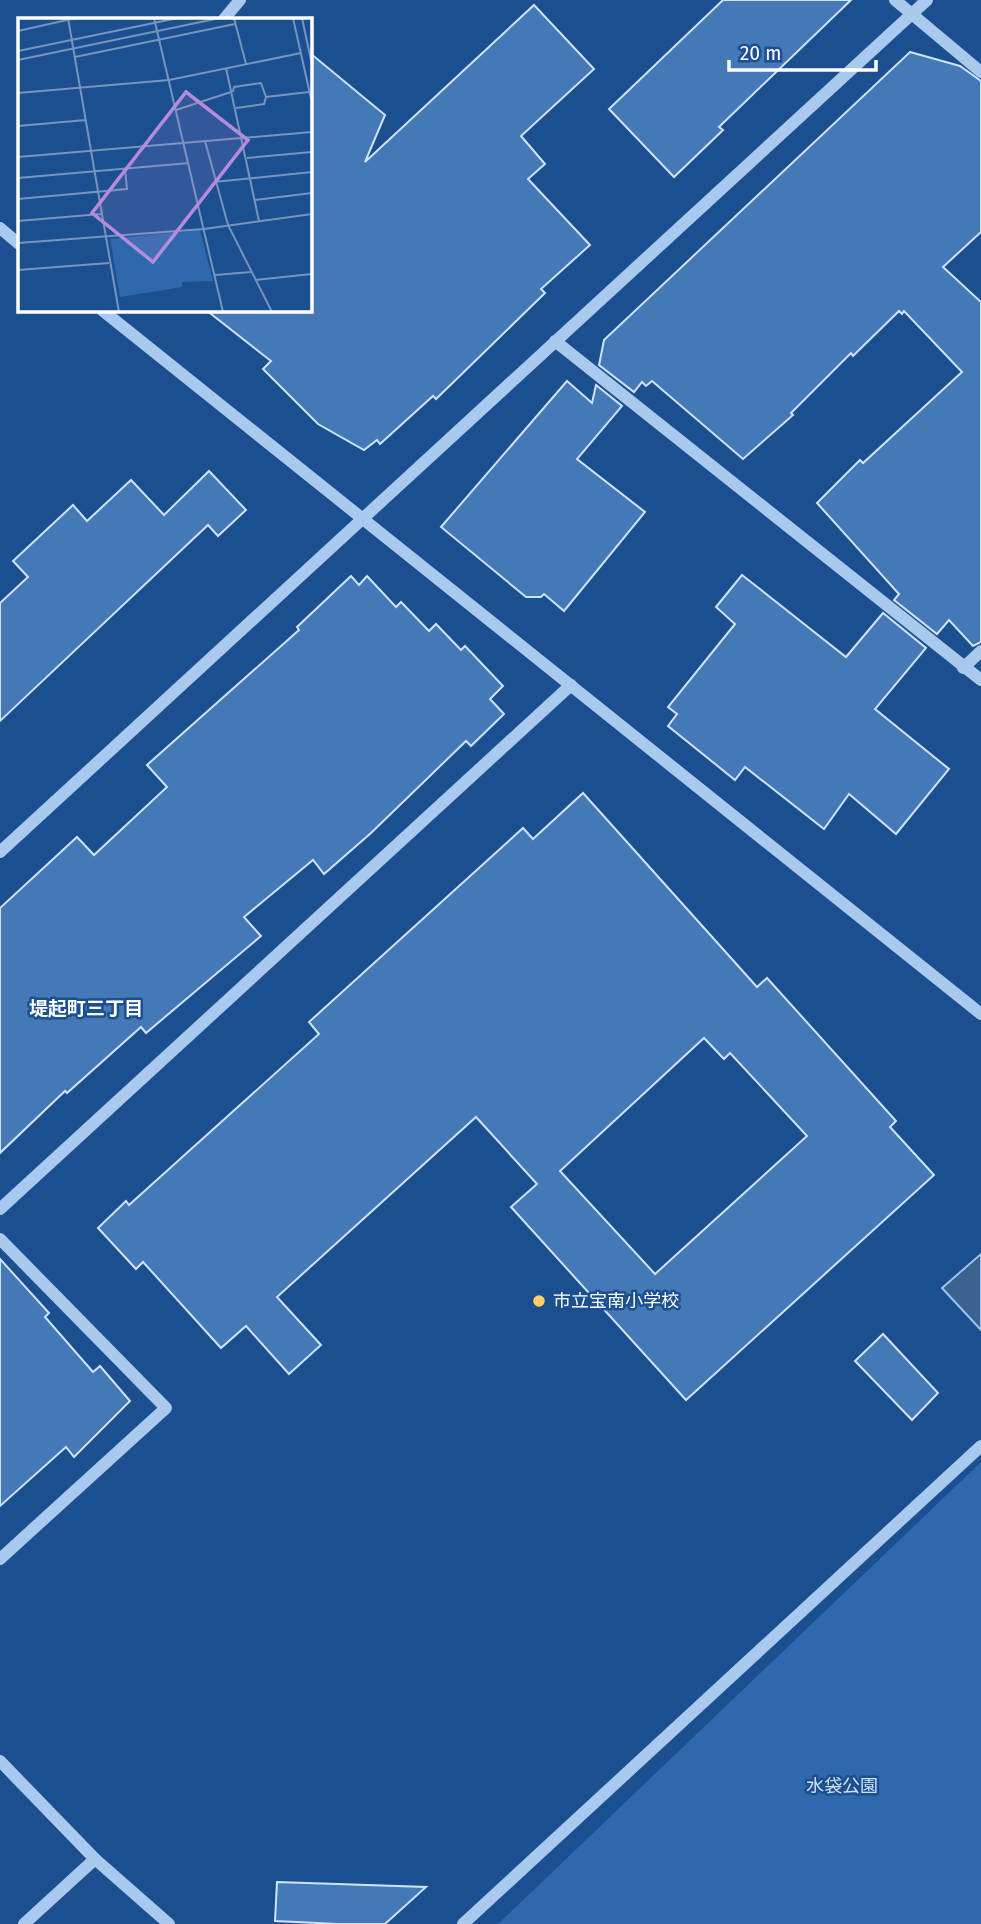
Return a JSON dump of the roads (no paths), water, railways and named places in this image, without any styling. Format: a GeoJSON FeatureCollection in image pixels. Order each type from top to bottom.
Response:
{"type":"FeatureCollection","features":[{"type":"Feature","properties":{"kind":"street"},"geometry":{"type":"LineString","coordinates":[[225,18],[240,0]]}},
{"type":"Feature","properties":{"kind":"street"},"geometry":{"type":"LineString","coordinates":[[895,0],[981,72]]}},
{"type":"Feature","properties":{"kind":"street"},"geometry":{"type":"LineString","coordinates":[[0,852],[927,0]]}},
{"type":"Feature","properties":{"kind":"street"},"geometry":{"type":"LineString","coordinates":[[0,228],[18,243]]}},
{"type":"Feature","properties":{"kind":"street"},"geometry":{"type":"LineString","coordinates":[[104,312],[981,1014]]}},
{"type":"Feature","properties":{"kind":"street"},"geometry":{"type":"LineString","coordinates":[[555,341],[981,680]]}},
{"type":"Feature","properties":{"kind":"street"},"geometry":{"type":"LineString","coordinates":[[963,668],[981,651]]}},
{"type":"Feature","properties":{"kind":"street"},"geometry":{"type":"LineString","coordinates":[[0,1209],[571,685]]}},
{"type":"Feature","properties":{"kind":"street"},"geometry":{"type":"LineString","coordinates":[[0,1239],[166,1408],[0,1559]]}},
{"type":"Feature","properties":{"kind":"street"},"geometry":{"type":"LineString","coordinates":[[463,1924],[981,1446]]}},
{"type":"Feature","properties":{"kind":"street"},"geometry":{"type":"LineString","coordinates":[[0,1761],[94,1858],[169,1924]]}},
{"type":"Feature","properties":{"kind":"street"},"geometry":{"type":"LineString","coordinates":[[24,1924],[94,1858]]}},
{"type":"Feature","properties":{"kind":"place","name":"市立宝南小学校"},"geometry":{"type":"Point","coordinates":[539,1301]}},
{"type":"Feature","properties":{"kind":"district","name":"堤起町三丁目"},"geometry":{"type":"Point","coordinates":[86,1008]}},
{"type":"Feature","properties":{"kind":"park label","name":"水袋公園"},"geometry":{"type":"Point","coordinates":[842,1786]}}]}
